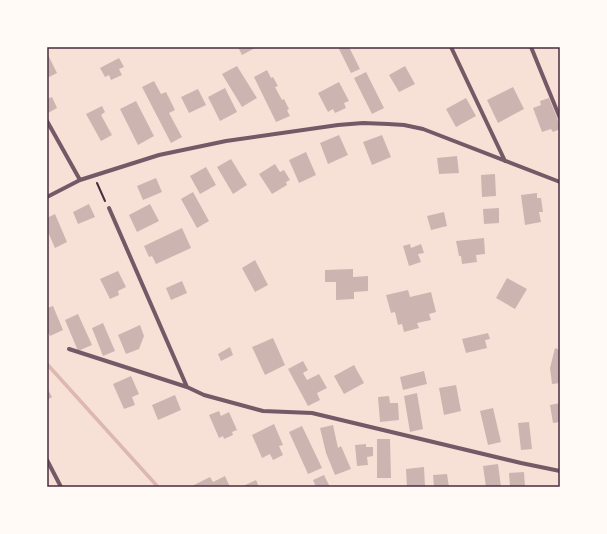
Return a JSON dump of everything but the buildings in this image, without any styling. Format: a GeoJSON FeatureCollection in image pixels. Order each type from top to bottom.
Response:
{"type":"FeatureCollection","features":[{"type":"Feature","properties":{"kind":"street"},"geometry":{"type":"LineString","coordinates":[[451,47],[505,161]]}},
{"type":"Feature","properties":{"kind":"street"},"geometry":{"type":"LineString","coordinates":[[531,47],[560,118]]}},
{"type":"Feature","properties":{"kind":"street"},"geometry":{"type":"LineString","coordinates":[[47,121],[80,180]]}},
{"type":"Feature","properties":{"kind":"street"},"geometry":{"type":"LineString","coordinates":[[47,197],[80,180],[159,155],[226,141],[338,125],[357,124],[388,124],[423,129],[560,182]]}},
{"type":"Feature","properties":{"kind":"street"},"geometry":{"type":"LineString","coordinates":[[109,208],[187,387]]}},
{"type":"Feature","properties":{"kind":"street"},"geometry":{"type":"LineString","coordinates":[[69,349],[187,387],[204,395],[263,411],[312,413],[560,471]]}},
{"type":"Feature","properties":{"kind":"street"},"geometry":{"type":"LineString","coordinates":[[47,460],[61,487]]}},
{"type":"Feature","properties":{"kind":"path"},"geometry":{"type":"LineString","coordinates":[[94,176],[109,208]]}},
{"type":"Feature","properties":{"kind":"waterway"},"geometry":{"type":"LineString","coordinates":[[47,364],[158,487]]}}]}
